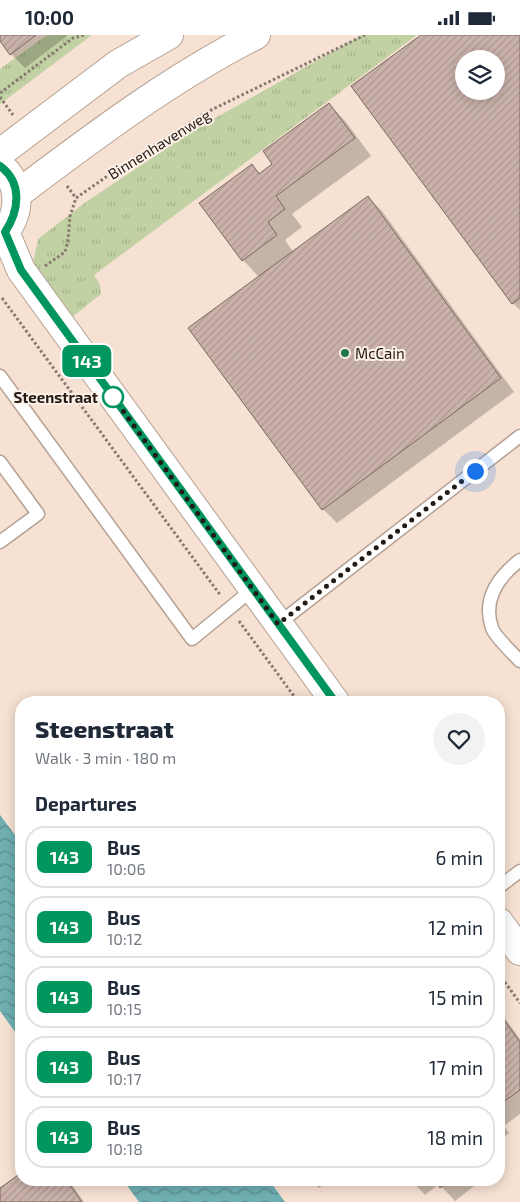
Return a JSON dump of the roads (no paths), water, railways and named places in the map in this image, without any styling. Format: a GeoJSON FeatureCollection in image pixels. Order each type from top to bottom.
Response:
{"type":"FeatureCollection","features":[{"type":"Feature","properties":{"kind":"main road"},"geometry":{"type":"LineString","coordinates":[[0,153],[118,64],[169,35]]}},
{"type":"Feature","properties":{"kind":"main road"},"geometry":{"type":"LineString","coordinates":[[16,195],[126,115],[216,56],[256,35]]}},
{"type":"Feature","properties":{"kind":"main road"},"geometry":{"type":"LineString","coordinates":[[0,166],[12,181],[16,195],[15,215],[2,234],[16,270],[331,696]]}},
{"type":"Feature","properties":{"kind":"lane"},"geometry":{"type":"LineString","coordinates":[[0,376],[192,639],[253,589]]}},
{"type":"Feature","properties":{"kind":"lane"},"geometry":{"type":"LineString","coordinates":[[278,624],[520,437]]}},
{"type":"Feature","properties":{"kind":"lane"},"geometry":{"type":"LineString","coordinates":[[0,462],[38,514],[0,542]]}},
{"type":"Feature","properties":{"kind":"lane"},"geometry":{"type":"LineString","coordinates":[[520,560],[494,587],[489,604],[492,629],[520,661]]}},
{"type":"Feature","properties":{"kind":"lane"},"geometry":{"type":"LineString","coordinates":[[505,882],[520,871]]}},
{"type":"Feature","properties":{"kind":"water"},"geometry":{"type":"Polygon","coordinates":[[[0,815],[15,835],[15,1032],[0,1011],[0,815]]]}},
{"type":"Feature","properties":{"kind":"water"},"geometry":{"type":"Polygon","coordinates":[[[127,1186],[273,1186],[285,1202],[139,1202],[127,1186]]]}},
{"type":"Feature","properties":{"kind":"place","name":"McCain"},"geometry":{"type":"Point","coordinates":[345,353]}},
{"type":"Feature","properties":{"kind":"place","name":"Steenstraat"},"geometry":{"type":"Point","coordinates":[113,397]}}]}
